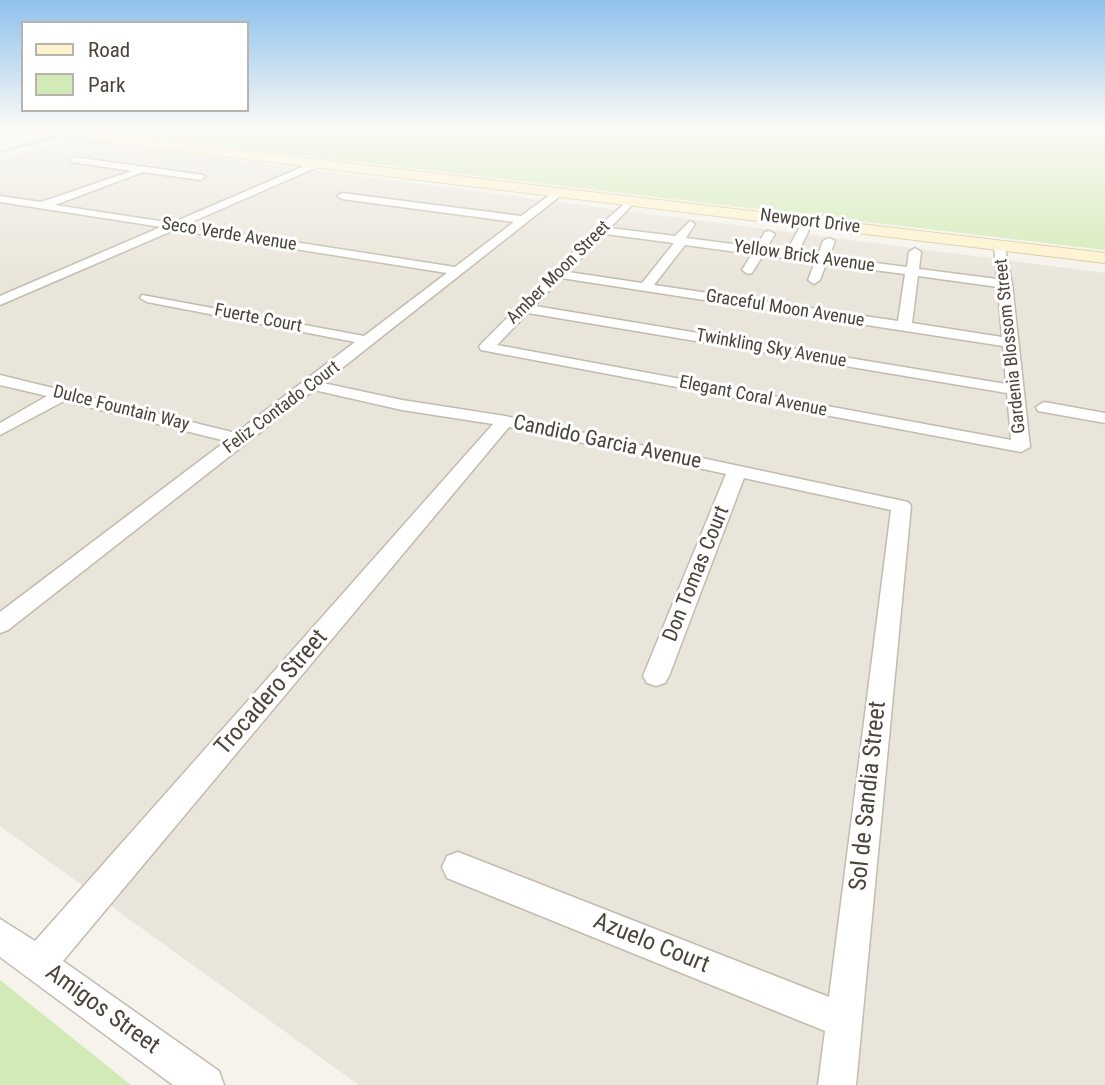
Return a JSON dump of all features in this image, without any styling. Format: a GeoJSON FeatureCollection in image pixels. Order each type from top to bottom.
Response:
{"type":"FeatureCollection","features":[{"type":"Feature","properties":{"kind":"street"},"geometry":{"type":"LineString","coordinates":[[42,206],[123,178]]}},
{"type":"Feature","properties":{"kind":"street"},"geometry":{"type":"LineString","coordinates":[[0,301],[286,178]]}},
{"type":"Feature","properties":{"kind":"street","name":"Newport Drive"},"geometry":{"type":"LineString","coordinates":[[445,178],[1105,258]]}},
{"type":"Feature","properties":{"kind":"street","name":"Feliz Contado Court"},"geometry":{"type":"LineString","coordinates":[[0,624],[312,386],[561,191]]}},
{"type":"Feature","properties":{"kind":"street"},"geometry":{"type":"LineString","coordinates":[[342,196],[524,220]]}},
{"type":"Feature","properties":{"kind":"street","name":"Seco Verde Avenue"},"geometry":{"type":"LineString","coordinates":[[0,199],[459,271]]}},
{"type":"Feature","properties":{"kind":"street","name":"Amber Moon Street"},"geometry":{"type":"LineString","coordinates":[[486,347],[632,200]]}},
{"type":"Feature","properties":{"kind":"street"},"geometry":{"type":"LineString","coordinates":[[791,255],[807,221]]}},
{"type":"Feature","properties":{"kind":"street"},"geometry":{"type":"LineString","coordinates":[[645,287],[682,241],[680,237],[690,224]]}},
{"type":"Feature","properties":{"kind":"street","name":"Yellow Brick Avenue"},"geometry":{"type":"LineString","coordinates":[[601,229],[1006,284]]}},
{"type":"Feature","properties":{"kind":"street"},"geometry":{"type":"LineString","coordinates":[[734,301],[768,234]]}},
{"type":"Feature","properties":{"kind":"street"},"geometry":{"type":"LineString","coordinates":[[805,312],[829,242]]}},
{"type":"Feature","properties":{"kind":"street","name":"Gardenia Blossom Street"},"geometry":{"type":"LineString","coordinates":[[1000,245],[1021,447]]}},
{"type":"Feature","properties":{"kind":"street"},"geometry":{"type":"LineString","coordinates":[[904,327],[915,252]]}},
{"type":"Feature","properties":{"kind":"street","name":"Graceful Moon Avenue"},"geometry":{"type":"LineString","coordinates":[[559,274],[1012,343]]}},
{"type":"Feature","properties":{"kind":"street","name":"Fuerte Court"},"geometry":{"type":"LineString","coordinates":[[147,298],[370,341]]}},
{"type":"Feature","properties":{"kind":"street","name":"Twinkling Sky Avenue"},"geometry":{"type":"LineString","coordinates":[[525,307],[1016,390]]}},
{"type":"Feature","properties":{"kind":"street","name":"Elegant Coral Avenue"},"geometry":{"type":"LineString","coordinates":[[486,347],[1021,447]]}},
{"type":"Feature","properties":{"kind":"street","name":"Dulce Fountain Way"},"geometry":{"type":"LineString","coordinates":[[0,380],[241,439]]}},
{"type":"Feature","properties":{"kind":"street","name":"Candido Garcia Avenue"},"geometry":{"type":"LineString","coordinates":[[312,386],[402,405],[505,421],[901,506]]}},
{"type":"Feature","properties":{"kind":"street"},"geometry":{"type":"LineString","coordinates":[[0,430],[62,395]]}},
{"type":"Feature","properties":{"kind":"street"},"geometry":{"type":"LineString","coordinates":[[1044,407],[1105,418]]}},
{"type":"Feature","properties":{"kind":"street","name":"Trocadero Street"},"geometry":{"type":"LineString","coordinates":[[38,964],[505,421]]}},
{"type":"Feature","properties":{"kind":"street","name":"Don Tomas Court"},"geometry":{"type":"LineString","coordinates":[[656,676],[737,471]]}},
{"type":"Feature","properties":{"kind":"street","name":"Sol de Sandia Street"},"geometry":{"type":"LineString","coordinates":[[836,1085],[901,506]]}},
{"type":"Feature","properties":{"kind":"street","name":"Azuelo Court"},"geometry":{"type":"LineString","coordinates":[[458,867],[844,1021]]}},
{"type":"Feature","properties":{"kind":"street","name":"Amigos Street"},"geometry":{"type":"LineString","coordinates":[[0,936],[205,1085]]}},
{"type":"Feature","properties":{"kind":"shaded area"},"geometry":{"type":"Polygon","coordinates":[[[0,178],[371,178],[1105,273],[1105,1085],[359,1085],[0,826],[0,178]]]}},
{"type":"Feature","properties":{"kind":"green space"},"geometry":{"type":"Polygon","coordinates":[[[493,178],[1105,178],[1105,250],[493,178]]]}},
{"type":"Feature","properties":{"kind":"green space"},"geometry":{"type":"Polygon","coordinates":[[[0,980],[131,1085],[0,1085],[0,980]]]}}]}
